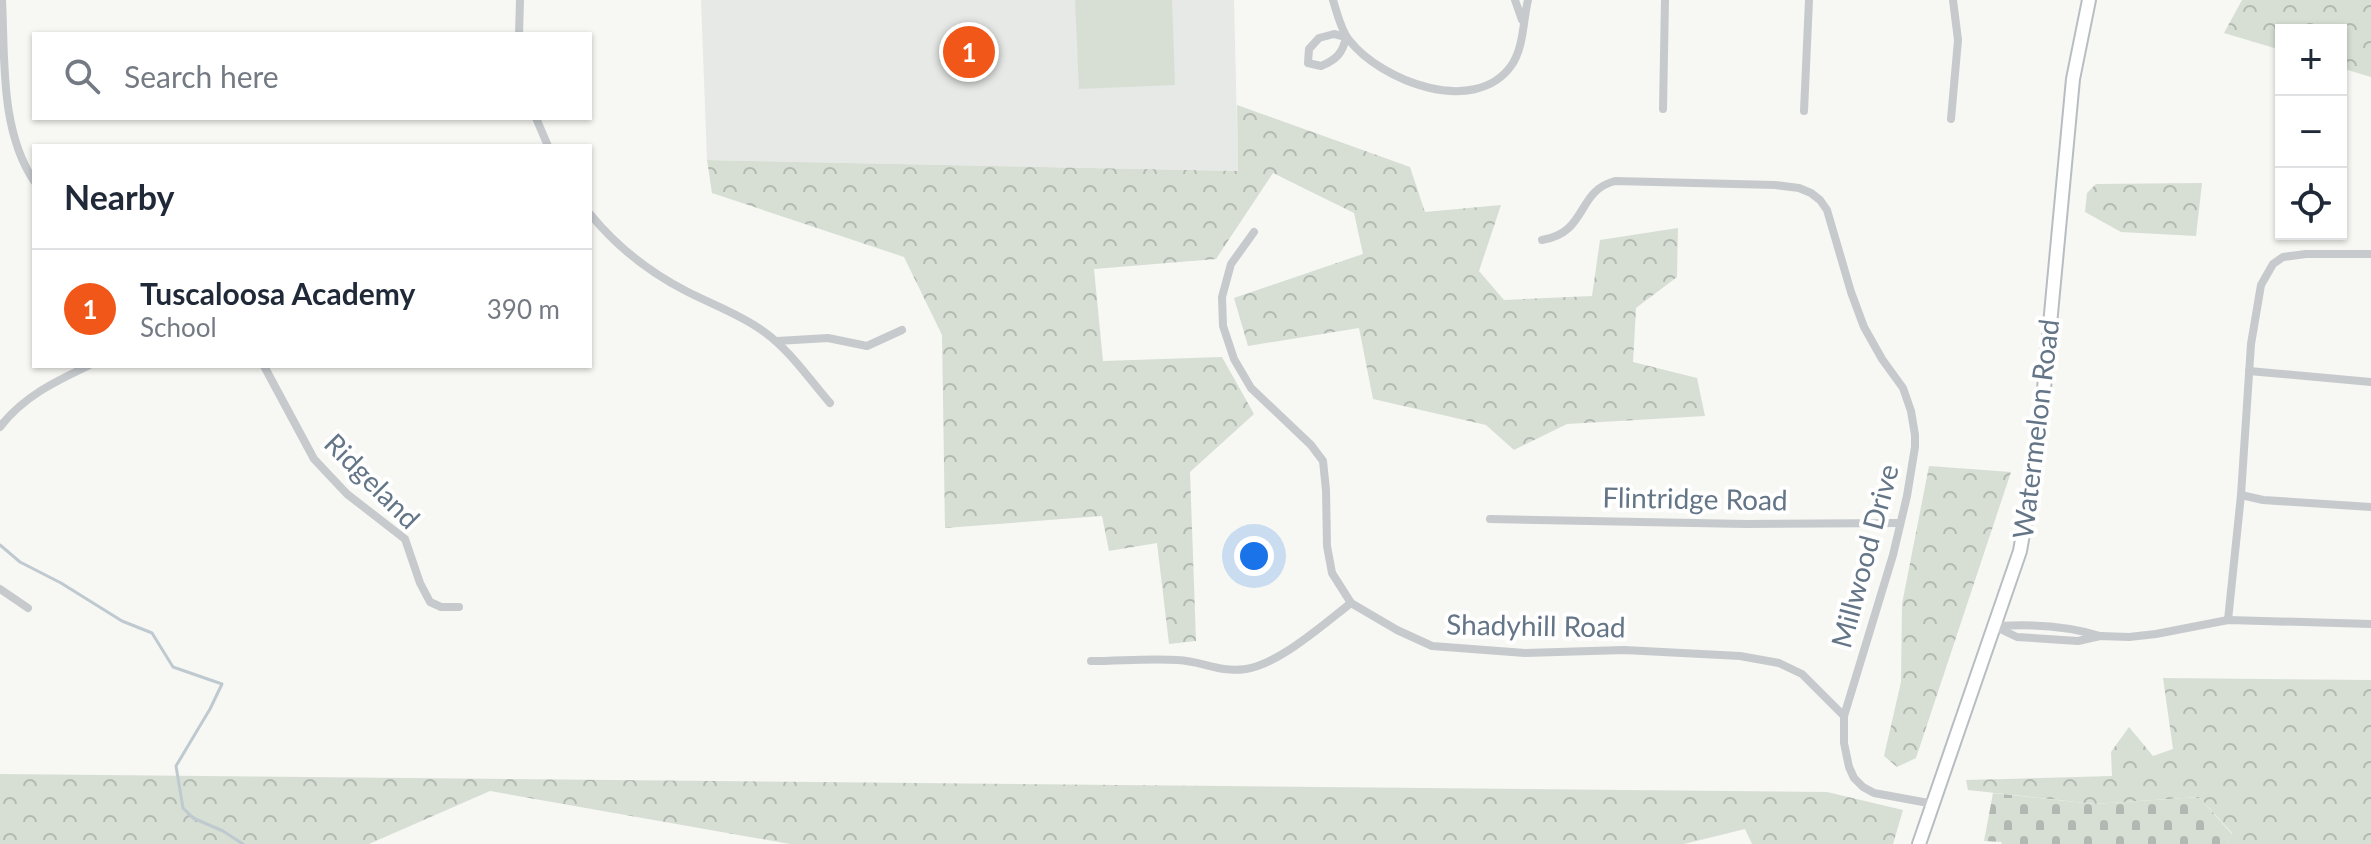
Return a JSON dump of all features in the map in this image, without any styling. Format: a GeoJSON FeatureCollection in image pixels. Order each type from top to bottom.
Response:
{"type":"FeatureCollection","features":[{"type":"Feature","properties":{"kind":"main road","name":"Watermelon Road"},"geometry":{"type":"LineString","coordinates":[[1919,844],[2020,551],[2038,449],[2073,79],[2089,0]]}},
{"type":"Feature","properties":{"kind":"street"},"geometry":{"type":"LineString","coordinates":[[2,0],[11,122],[21,157],[32,177]]}},
{"type":"Feature","properties":{"kind":"street"},"geometry":{"type":"LineString","coordinates":[[519,32],[520,0]]}},
{"type":"Feature","properties":{"kind":"street"},"geometry":{"type":"LineString","coordinates":[[1333,0],[1346,37],[1375,66],[1407,82],[1441,90],[1465,91],[1498,81],[1513,63],[1521,40],[1528,0]]}},
{"type":"Feature","properties":{"kind":"street"},"geometry":{"type":"LineString","coordinates":[[1515,0],[1523,21]]}},
{"type":"Feature","properties":{"kind":"street"},"geometry":{"type":"LineString","coordinates":[[1663,109],[1665,0]]}},
{"type":"Feature","properties":{"kind":"street"},"geometry":{"type":"LineString","coordinates":[[1804,111],[1809,0]]}},
{"type":"Feature","properties":{"kind":"street"},"geometry":{"type":"LineString","coordinates":[[1951,119],[1958,40],[1953,0]]}},
{"type":"Feature","properties":{"kind":"street"},"geometry":{"type":"LineString","coordinates":[[1334,34],[1346,37],[1344,51],[1332,62],[1321,66],[1308,63],[1309,49],[1319,38],[1334,34]]}},
{"type":"Feature","properties":{"kind":"street"},"geometry":{"type":"LineString","coordinates":[[537,120],[547,144]]}},
{"type":"Feature","properties":{"kind":"street","name":"Millwood Drive"},"geometry":{"type":"LineString","coordinates":[[1542,240],[1567,232],[1594,191],[1615,181],[1775,185],[1799,188],[1820,200],[1831,221],[1864,327],[1903,388],[1915,435],[1893,555],[1844,716],[1846,755],[1854,778],[1874,793],[1934,804]]}},
{"type":"Feature","properties":{"kind":"street"},"geometry":{"type":"LineString","coordinates":[[592,216],[608,236],[645,267],[675,286],[759,328],[777,341],[830,403]]}},
{"type":"Feature","properties":{"kind":"street","name":"Shadyhill Road"},"geometry":{"type":"LineString","coordinates":[[1254,232],[1231,264],[1222,297],[1223,326],[1234,359],[1251,388],[1311,445],[1323,461],[1327,546],[1332,573],[1351,603],[1432,646],[1525,653],[1624,650],[1740,656],[1779,663],[1802,674],[1844,716]]}},
{"type":"Feature","properties":{"kind":"street"},"geometry":{"type":"LineString","coordinates":[[2228,620],[2241,495],[2251,344],[2261,285],[2273,264],[2283,257],[2295,254],[2371,254]]}},
{"type":"Feature","properties":{"kind":"street"},"geometry":{"type":"LineString","coordinates":[[777,341],[828,338],[867,346],[902,330]]}},
{"type":"Feature","properties":{"kind":"street"},"geometry":{"type":"LineString","coordinates":[[0,427],[28,399],[84,368]]}},
{"type":"Feature","properties":{"kind":"street","name":"Ridgeland"},"geometry":{"type":"LineString","coordinates":[[265,368],[314,459],[347,494],[405,539],[430,602],[441,607],[459,607]]}},
{"type":"Feature","properties":{"kind":"street"},"geometry":{"type":"LineString","coordinates":[[2249,371],[2371,382]]}},
{"type":"Feature","properties":{"kind":"street"},"geometry":{"type":"LineString","coordinates":[[2241,495],[2263,500],[2371,507]]}},
{"type":"Feature","properties":{"kind":"street","name":"Flintridge Road"},"geometry":{"type":"LineString","coordinates":[[1490,519],[1746,524],[1900,523]]}},
{"type":"Feature","properties":{"kind":"street"},"geometry":{"type":"LineString","coordinates":[[0,589],[28,608]]}},
{"type":"Feature","properties":{"kind":"street"},"geometry":{"type":"LineString","coordinates":[[1091,661],[1182,660],[1214,669],[1247,669],[1271,660],[1315,632],[1351,603]]}},
{"type":"Feature","properties":{"kind":"street"},"geometry":{"type":"LineString","coordinates":[[1996,627],[2019,625],[2078,629],[2100,636],[2129,637],[2228,620],[2371,624]]}},
{"type":"Feature","properties":{"kind":"shaded area"},"geometry":{"type":"Polygon","coordinates":[[[701,0],[1234,0],[1238,171],[707,160],[701,0]]]}},
{"type":"Feature","properties":{"kind":"green space"},"geometry":{"type":"Polygon","coordinates":[[[1075,0],[1172,0],[1175,85],[1079,89],[1075,0]]]}},
{"type":"Feature","properties":{"kind":"green space"},"geometry":{"type":"Polygon","coordinates":[[[2242,0],[2371,0],[2371,77],[2347,70],[2347,24],[2275,24],[2275,48],[2224,33],[2242,0]]]}},
{"type":"Feature","properties":{"kind":"green space"},"geometry":{"type":"Polygon","coordinates":[[[1237,105],[1410,167],[1425,212],[1501,205],[1479,271],[1504,300],[1592,296],[1600,240],[1678,228],[1677,277],[1636,308],[1633,362],[1697,378],[1705,416],[1567,424],[1514,450],[1486,425],[1373,399],[1359,328],[1248,346],[1234,298],[1363,254],[1354,213],[1273,173],[1216,259],[1094,269],[1103,361],[1222,357],[1254,414],[1190,472],[1196,641],[1169,644],[1157,543],[1109,551],[1102,516],[945,528],[942,335],[904,257],[712,193],[707,160],[1238,171],[1237,105]]]}},
{"type":"Feature","properties":{"kind":"green space"},"geometry":{"type":"Polygon","coordinates":[[[2202,183],[2196,236],[2121,232],[2085,212],[2087,193],[2096,184],[2202,183]]]}},
{"type":"Feature","properties":{"kind":"green space"},"geometry":{"type":"Polygon","coordinates":[[[1929,466],[2011,472],[1916,758],[1897,767],[1884,756],[1901,682],[1902,604],[1929,466]]]}},
{"type":"Feature","properties":{"kind":"green space"},"geometry":{"type":"Polygon","coordinates":[[[2163,678],[2371,680],[2371,844],[2227,844],[2232,833],[2199,797],[2094,804],[1968,790],[1966,780],[2112,776],[2111,752],[2129,727],[2153,756],[2173,749],[2163,678]]]}},
{"type":"Feature","properties":{"kind":"green space"},"geometry":{"type":"Polygon","coordinates":[[[0,774],[1827,792],[1903,810],[1893,844],[1752,844],[1745,829],[1684,844],[790,844],[490,791],[369,844],[0,844],[0,774]]]}},
{"type":"Feature","properties":{"kind":"green space"},"geometry":{"type":"Polygon","coordinates":[[[1993,793],[2094,804],[2199,797],[2232,834],[2227,844],[2002,844],[1984,841],[1993,793]]]}},
{"type":"Feature","properties":{"kind":"waterway"},"geometry":{"type":"LineString","coordinates":[[0,545],[20,562],[122,621],[152,633],[173,667],[222,684],[176,766],[183,808],[193,818],[243,844]]}},
{"type":"Feature","properties":{"kind":"place","name":"Tuscaloosa Academy"},"geometry":{"type":"Point","coordinates":[969,52]}}]}
